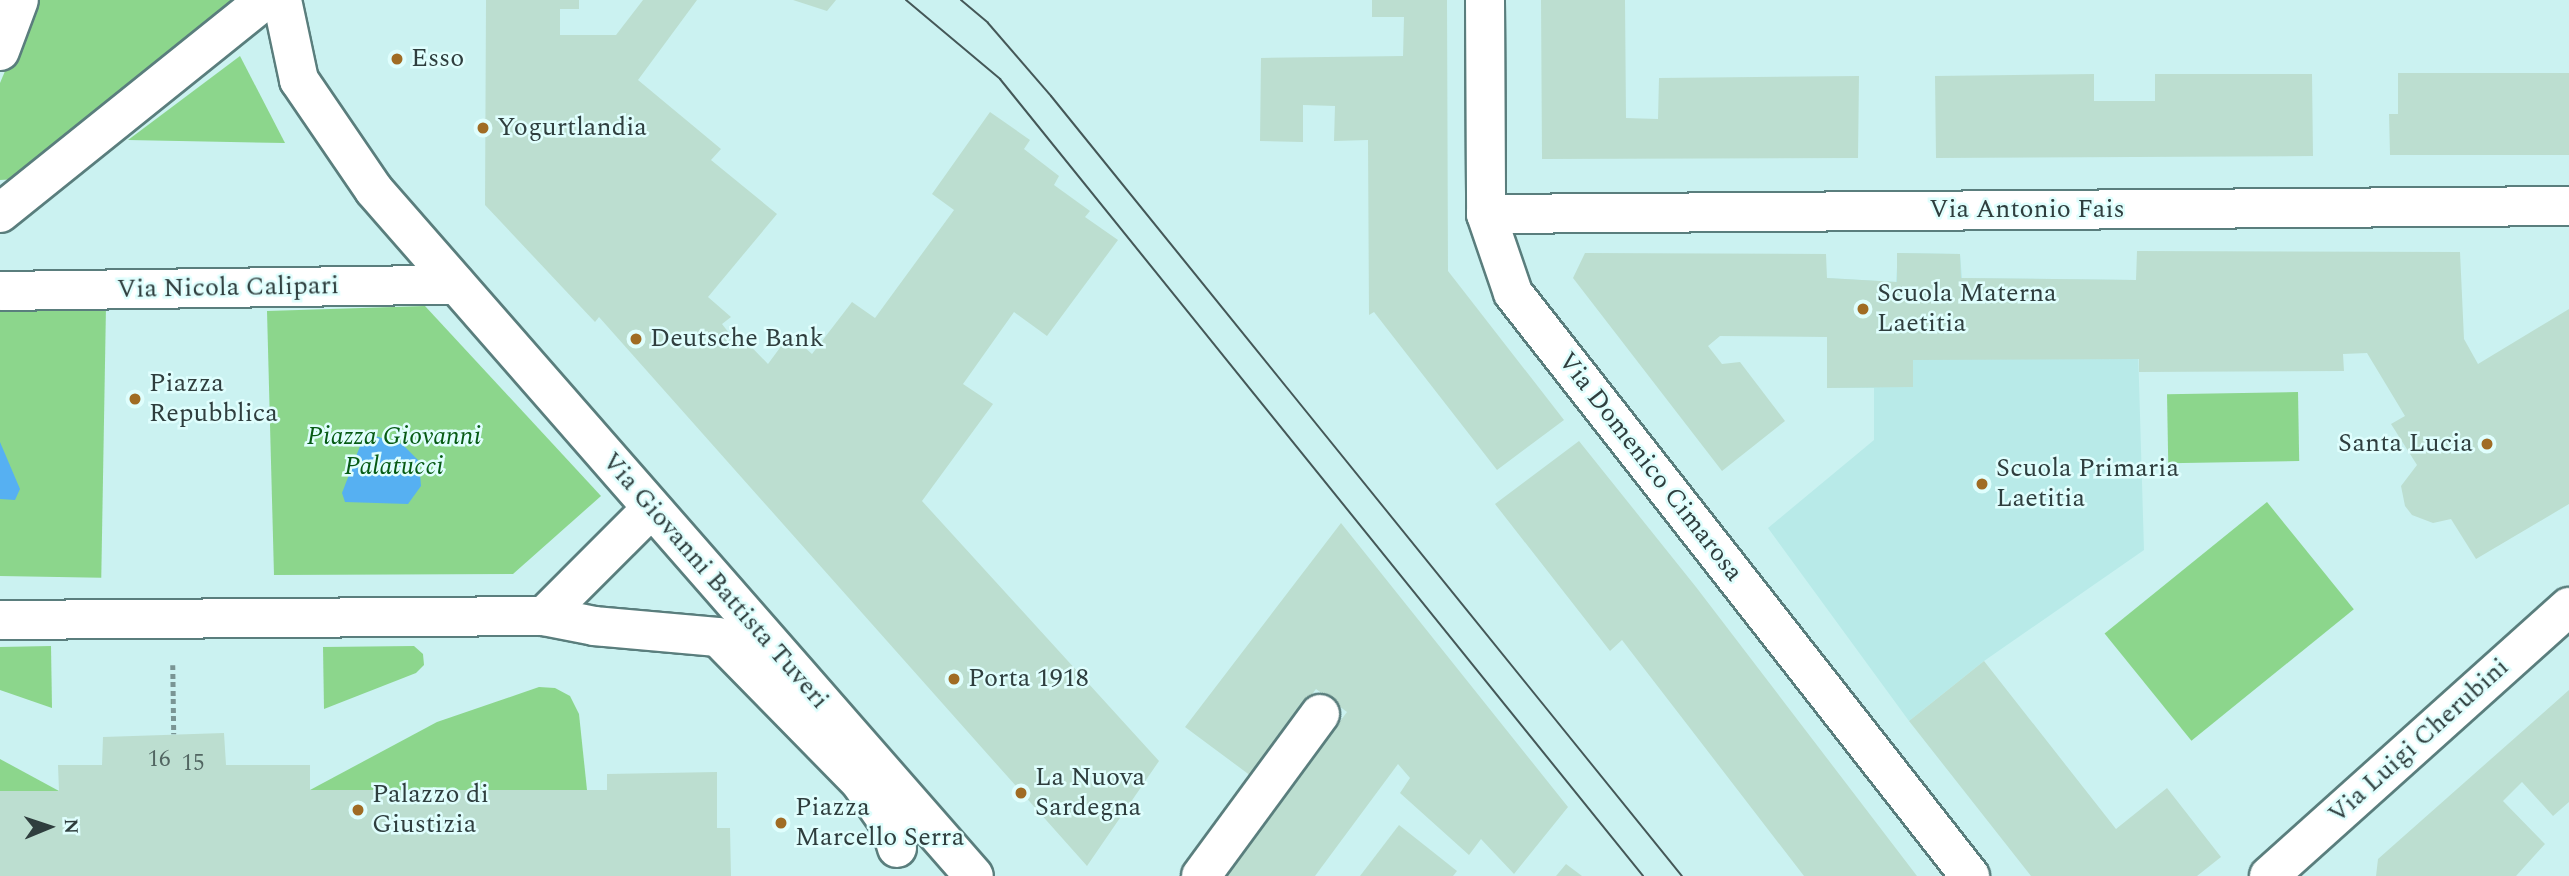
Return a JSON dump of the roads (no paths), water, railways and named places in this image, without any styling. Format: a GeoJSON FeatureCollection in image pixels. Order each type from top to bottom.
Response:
{"type":"FeatureCollection","features":[{"type":"Feature","properties":{"kind":"street"},"geometry":{"type":"LineString","coordinates":[[1,47],[10,0]]}},
{"type":"Feature","properties":{"kind":"street"},"geometry":{"type":"LineString","coordinates":[[1,47],[19,0]]}},
{"type":"Feature","properties":{"kind":"street"},"geometry":{"type":"LineString","coordinates":[[0,213],[265,0]]}},
{"type":"Feature","properties":{"kind":"street"},"geometry":{"type":"LineString","coordinates":[[282,0],[299,80],[373,190],[456,285]]}},
{"type":"Feature","properties":{"kind":"street","name":"Via Domenico Cimarosa"},"geometry":{"type":"LineString","coordinates":[[1485,0],[1486,214],[1513,293],[1970,876]]}},
{"type":"Feature","properties":{"kind":"street","name":"Via Antonio Fais"},"geometry":{"type":"LineString","coordinates":[[1486,214],[2569,206]]}},
{"type":"Feature","properties":{"kind":"street","name":"Via Nicola Calipari"},"geometry":{"type":"LineString","coordinates":[[0,291],[456,285]]}},
{"type":"Feature","properties":{"kind":"street","name":"Via Giovanni Battista Tuveri"},"geometry":{"type":"LineString","coordinates":[[456,285],[974,876]]}},
{"type":"Feature","properties":{"kind":"street"},"geometry":{"type":"LineString","coordinates":[[544,616],[651,509]]}},
{"type":"Feature","properties":{"kind":"street","name":"Via Luigi Cherubini"},"geometry":{"type":"LineString","coordinates":[[2269,876],[2569,607]]}},
{"type":"Feature","properties":{"kind":"street"},"geometry":{"type":"LineString","coordinates":[[0,620],[544,616],[594,626],[718,637],[860,782],[890,825],[898,862]]}},
{"type":"Feature","properties":{"kind":"street"},"geometry":{"type":"LineString","coordinates":[[1201,876],[1320,714]]}},
{"type":"Feature","properties":{"kind":"street"},"geometry":{"type":"LineString","coordinates":[[898,862],[915,808]]}},
{"type":"Feature","properties":{"kind":"water"},"geometry":{"type":"Polygon","coordinates":[[[365,433],[402,444],[419,461],[421,486],[408,504],[345,502],[342,493],[365,433]]]}},
{"type":"Feature","properties":{"kind":"water"},"geometry":{"type":"Polygon","coordinates":[[[0,442],[20,489],[15,500],[0,499],[0,442]]]}},
{"type":"Feature","properties":{"kind":"tram line"},"geometry":{"type":"LineString","coordinates":[[906,0],[1000,79],[1643,876]]}},
{"type":"Feature","properties":{"kind":"tram line"},"geometry":{"type":"LineString","coordinates":[[961,0],[988,23],[1051,96],[1682,876]]}},
{"type":"Feature","properties":{"kind":"place","name":"Esso"},"geometry":{"type":"Point","coordinates":[397,59]}},
{"type":"Feature","properties":{"kind":"place","name":"Yogurtlandia"},"geometry":{"type":"Point","coordinates":[483,128]}},
{"type":"Feature","properties":{"kind":"place","name":"Scuola Materna Laetitia"},"geometry":{"type":"Point","coordinates":[1863,309]}},
{"type":"Feature","properties":{"kind":"place","name":"Deutsche Bank"},"geometry":{"type":"Point","coordinates":[636,339]}},
{"type":"Feature","properties":{"kind":"place","name":"Piazza Repubblica"},"geometry":{"type":"Point","coordinates":[135,399]}},
{"type":"Feature","properties":{"kind":"place","name":"Santa Lucia"},"geometry":{"type":"Point","coordinates":[2487,444]}},
{"type":"Feature","properties":{"kind":"place","name":"Scuola Primaria Laetitia"},"geometry":{"type":"Point","coordinates":[1982,484]}},
{"type":"Feature","properties":{"kind":"place","name":"Porta 1918"},"geometry":{"type":"Point","coordinates":[954,679]}},
{"type":"Feature","properties":{"kind":"place","name":"La Nuova Sardegna"},"geometry":{"type":"Point","coordinates":[1021,793]}},
{"type":"Feature","properties":{"kind":"place","name":"Palazzo di Giustizia"},"geometry":{"type":"Point","coordinates":[358,810]}},
{"type":"Feature","properties":{"kind":"place","name":"Piazza Marcello Serra"},"geometry":{"type":"Point","coordinates":[781,823]}},
{"type":"Feature","properties":{"kind":"park label","name":"Piazza Giovanni Palatucci"},"geometry":{"type":"Point","coordinates":[394,452]}}]}
